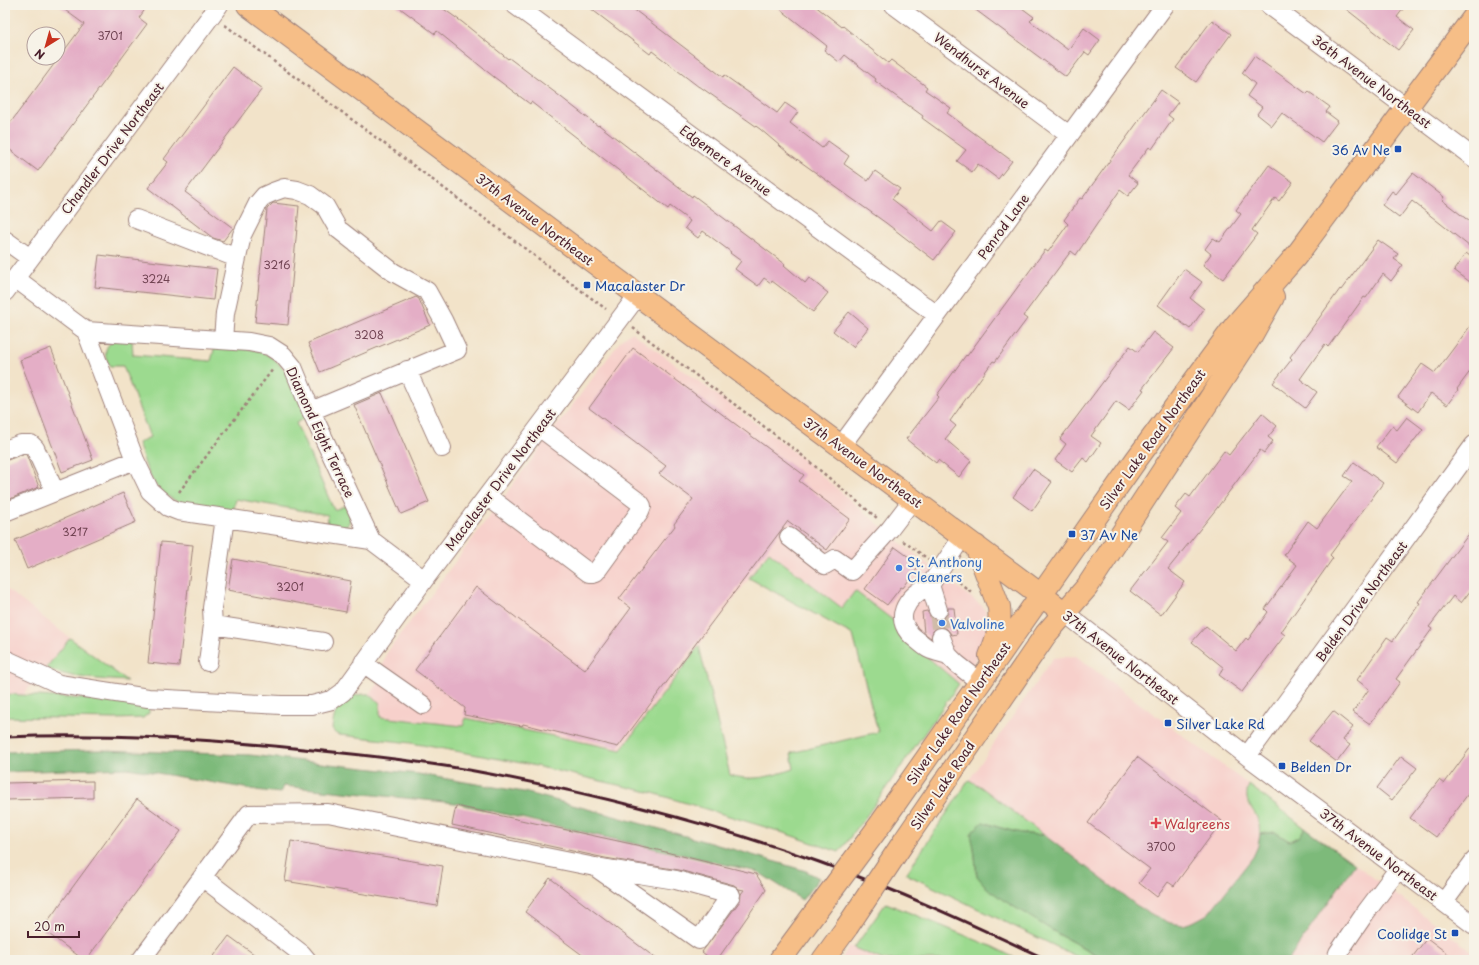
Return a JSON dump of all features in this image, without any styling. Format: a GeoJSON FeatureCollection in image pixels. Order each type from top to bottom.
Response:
{"type":"FeatureCollection","features":[{"type":"Feature","properties":{"kind":"main road","name":"37th Avenue Northeast"},"geometry":{"type":"LineString","coordinates":[[248,5],[1065,613]]}},
{"type":"Feature","properties":{"kind":"main road","name":"Silver Lake Road Northeast"},"geometry":{"type":"LineString","coordinates":[[780,960],[877,829],[1136,460],[1234,326],[1296,256],[1408,108],[1474,17]]}},
{"type":"Feature","properties":{"kind":"main road","name":"Silver Lake Road Northeast"},"geometry":{"type":"LineString","coordinates":[[1065,613],[1087,587],[1251,336],[1296,256]]}},
{"type":"Feature","properties":{"kind":"main road"},"geometry":{"type":"LineString","coordinates":[[969,541],[997,600],[1000,616],[998,634],[980,682]]}},
{"type":"Feature","properties":{"kind":"main road","name":"Silver Lake Road"},"geometry":{"type":"LineString","coordinates":[[824,960],[1046,634],[1065,613]]}},
{"type":"Feature","properties":{"kind":"street","name":"Chandler Drive Northeast"},"geometry":{"type":"LineString","coordinates":[[10,285],[219,5]]}},
{"type":"Feature","properties":{"kind":"street","name":"Edgemere Avenue"},"geometry":{"type":"LineString","coordinates":[[515,5],[937,315]]}},
{"type":"Feature","properties":{"kind":"street","name":"Wendhurst Avenue"},"geometry":{"type":"LineString","coordinates":[[894,5],[1069,135]]}},
{"type":"Feature","properties":{"kind":"street","name":"Penrod Lane"},"geometry":{"type":"LineString","coordinates":[[841,446],[1165,5]]}},
{"type":"Feature","properties":{"kind":"street","name":"36th Avenue Northeast"},"geometry":{"type":"LineString","coordinates":[[1269,5],[1474,158]]}},
{"type":"Feature","properties":{"kind":"street"},"geometry":{"type":"LineString","coordinates":[[224,340],[225,313],[242,235],[258,203],[264,196],[284,188],[298,190],[326,206],[338,229],[393,272],[427,291],[444,320],[457,350],[311,411]]}},
{"type":"Feature","properties":{"kind":"street"},"geometry":{"type":"LineString","coordinates":[[136,219],[237,258]]}},
{"type":"Feature","properties":{"kind":"street"},"geometry":{"type":"LineString","coordinates":[[5,240],[30,258]]}},
{"type":"Feature","properties":{"kind":"street"},"geometry":{"type":"LineString","coordinates":[[10,285],[86,331]]}},
{"type":"Feature","properties":{"kind":"street","name":"Macalaster Drive Northeast"},"geometry":{"type":"LineString","coordinates":[[5,660],[59,684],[148,698],[281,705],[312,705],[332,700],[343,692],[424,580],[638,295]]}},
{"type":"Feature","properties":{"kind":"street","name":"Diamond Eight Terrace"},"geometry":{"type":"LineString","coordinates":[[371,540],[178,511],[168,507],[150,491],[135,460],[86,331],[249,342],[269,346],[283,355],[293,367],[311,411],[371,540],[424,580]]}},
{"type":"Feature","properties":{"kind":"street"},"geometry":{"type":"LineString","coordinates":[[407,370],[442,448]]}},
{"type":"Feature","properties":{"kind":"street"},"geometry":{"type":"LineString","coordinates":[[487,496],[589,573],[596,572],[640,511],[642,506],[539,427]]}},
{"type":"Feature","properties":{"kind":"street"},"geometry":{"type":"LineString","coordinates":[[5,450],[21,444],[31,444],[35,448],[55,492]]}},
{"type":"Feature","properties":{"kind":"street","name":"Belden Drive Northeast"},"geometry":{"type":"LineString","coordinates":[[1247,756],[1474,445]]}},
{"type":"Feature","properties":{"kind":"street"},"geometry":{"type":"LineString","coordinates":[[5,512],[135,460]]}},
{"type":"Feature","properties":{"kind":"street"},"geometry":{"type":"LineString","coordinates":[[789,537],[825,565],[835,559],[852,571],[890,529],[913,499]]}},
{"type":"Feature","properties":{"kind":"street"},"geometry":{"type":"LineString","coordinates":[[208,662],[213,625],[212,608],[226,518]]}},
{"type":"Feature","properties":{"kind":"street"},"geometry":{"type":"LineString","coordinates":[[948,655],[929,649],[911,636],[904,625],[902,616],[905,605],[921,590],[930,586],[940,569],[969,541]]}},
{"type":"Feature","properties":{"kind":"street"},"geometry":{"type":"LineString","coordinates":[[930,586],[938,610]]}},
{"type":"Feature","properties":{"kind":"street","name":"37th Avenue Northeast"},"geometry":{"type":"LineString","coordinates":[[1065,613],[1247,756],[1474,924]]}},
{"type":"Feature","properties":{"kind":"street"},"geometry":{"type":"LineString","coordinates":[[213,625],[323,642]]}},
{"type":"Feature","properties":{"kind":"street"},"geometry":{"type":"LineString","coordinates":[[941,636],[948,655],[980,682]]}},
{"type":"Feature","properties":{"kind":"street"},"geometry":{"type":"LineString","coordinates":[[363,663],[423,705]]}},
{"type":"Feature","properties":{"kind":"street"},"geometry":{"type":"LineString","coordinates":[[140,960],[249,814],[328,813],[595,867],[676,880],[731,895],[699,940],[595,867]]}},
{"type":"Feature","properties":{"kind":"street"},"geometry":{"type":"LineString","coordinates":[[1444,902],[1474,861]]}},
{"type":"Feature","properties":{"kind":"street"},"geometry":{"type":"LineString","coordinates":[[1336,960],[1338,953],[1366,912],[1399,868]]}},
{"type":"Feature","properties":{"kind":"street"},"geometry":{"type":"LineString","coordinates":[[202,877],[302,954],[307,960]]}},
{"type":"Feature","properties":{"kind":"path"},"geometry":{"type":"LineString","coordinates":[[230,29],[606,308]]}},
{"type":"Feature","properties":{"kind":"path"},"geometry":{"type":"LineString","coordinates":[[639,332],[798,452],[890,529],[974,594]]}},
{"type":"Feature","properties":{"kind":"path"},"geometry":{"type":"LineString","coordinates":[[168,507],[283,355]]}},
{"type":"Feature","properties":{"kind":"shaded area"},"geometry":{"type":"Polygon","coordinates":[[[634,332],[634,334],[788,447],[898,541],[982,606],[985,610],[988,630],[982,650],[959,684],[910,642],[855,591],[842,608],[769,552],[621,750],[466,718],[464,726],[379,717],[375,698],[369,694],[378,683],[386,654],[622,339],[634,332]]]}},
{"type":"Feature","properties":{"kind":"shaded area"},"geometry":{"type":"Polygon","coordinates":[[[5,588],[70,638],[23,695],[5,694],[5,588]]]}},
{"type":"Feature","properties":{"kind":"shaded area"},"geometry":{"type":"Polygon","coordinates":[[[1076,656],[1249,785],[1247,803],[1258,821],[1260,834],[1258,846],[1253,857],[1208,914],[1193,922],[1183,925],[1170,923],[1136,905],[981,787],[969,780],[1053,658],[1076,656]]]}},
{"type":"Feature","properties":{"kind":"shaded area"},"geometry":{"type":"Polygon","coordinates":[[[1355,864],[1474,953],[1474,960],[1288,960],[1355,864]]]}},
{"type":"Feature","properties":{"kind":"shaded area"},"geometry":{"type":"Polygon","coordinates":[[[849,946],[883,960],[841,960],[849,946]]]}},
{"type":"Feature","properties":{"kind":"green space"},"geometry":{"type":"Polygon","coordinates":[[[115,340],[132,340],[133,355],[211,361],[215,346],[255,350],[266,354],[275,360],[282,367],[294,386],[308,417],[296,423],[334,510],[347,505],[349,509],[350,520],[347,526],[341,531],[327,528],[328,515],[236,499],[233,513],[187,505],[166,495],[158,488],[151,478],[138,443],[150,437],[123,366],[110,366],[106,358],[107,348],[111,342],[115,340]]]}},
{"type":"Feature","properties":{"kind":"green space"},"geometry":{"type":"Polygon","coordinates":[[[769,552],[842,608],[855,591],[894,621],[898,629],[910,642],[959,684],[867,815],[839,852],[775,830],[653,793],[527,764],[411,743],[340,735],[335,733],[332,729],[335,713],[342,702],[353,696],[369,694],[380,703],[380,717],[463,726],[466,718],[621,750],[699,646],[730,775],[755,778],[770,776],[794,769],[791,753],[878,732],[853,635],[749,578],[769,552]]]}},
{"type":"Feature","properties":{"kind":"green space"},"geometry":{"type":"Polygon","coordinates":[[[70,638],[127,681],[75,676],[46,668],[70,638]]]}},
{"type":"Feature","properties":{"kind":"green space"},"geometry":{"type":"Polygon","coordinates":[[[5,694],[103,700],[145,705],[149,708],[149,713],[143,718],[115,719],[5,717],[5,694]]]}},
{"type":"Feature","properties":{"kind":"green space"},"geometry":{"type":"Polygon","coordinates":[[[100,750],[250,755],[418,774],[524,792],[739,851],[806,871],[819,878],[802,900],[758,872],[455,803],[283,786],[280,793],[128,768],[5,772],[5,752],[100,750]]]}},
{"type":"Feature","properties":{"kind":"green space"},"geometry":{"type":"Polygon","coordinates":[[[969,780],[981,787],[1044,835],[1013,831],[983,822],[974,848],[977,876],[1058,934],[1106,960],[1084,960],[906,874],[969,780]]]}},
{"type":"Feature","properties":{"kind":"green space"},"geometry":{"type":"Polygon","coordinates":[[[1249,785],[1305,828],[1299,837],[1289,841],[1275,832],[1260,834],[1259,824],[1249,805],[1247,797],[1249,785]]]}},
{"type":"Feature","properties":{"kind":"green space"},"geometry":{"type":"Polygon","coordinates":[[[983,822],[1013,831],[1044,835],[1136,905],[1170,923],[1183,925],[1193,922],[1208,914],[1253,857],[1258,846],[1260,834],[1275,832],[1289,841],[1299,837],[1305,828],[1355,864],[1288,960],[1106,960],[1058,934],[1003,900],[987,888],[977,876],[971,835],[973,831],[983,822]]]}},
{"type":"Feature","properties":{"kind":"green space"},"geometry":{"type":"Polygon","coordinates":[[[886,903],[993,947],[1019,960],[883,960],[854,948],[886,903]]]}},
{"type":"Feature","properties":{"kind":"building"},"geometry":{"type":"Polygon","coordinates":[[[58,5],[148,5],[139,18],[147,24],[38,171],[5,146],[5,130],[53,66],[66,66],[66,48],[84,24],[58,5]]]}},
{"type":"Feature","properties":{"kind":"building"},"geometry":{"type":"Polygon","coordinates":[[[396,5],[438,5],[508,59],[509,58],[598,126],[599,125],[692,197],[693,195],[785,264],[784,265],[805,283],[809,278],[828,293],[813,312],[772,281],[771,283],[764,278],[758,286],[735,269],[741,261],[730,253],[731,252],[703,231],[698,238],[685,228],[690,221],[670,206],[668,209],[531,102],[530,104],[494,77],[437,31],[435,34],[396,5]]]}},
{"type":"Feature","properties":{"kind":"building"},"geometry":{"type":"Polygon","coordinates":[[[586,5],[628,5],[723,77],[724,75],[777,113],[785,103],[798,112],[790,123],[822,148],[828,141],[849,156],[844,164],[868,181],[875,171],[900,189],[892,199],[933,231],[941,221],[956,232],[934,260],[886,223],[787,152],[760,129],[699,87],[652,51],[650,54],[586,5]]]}},
{"type":"Feature","properties":{"kind":"building"},"geometry":{"type":"Polygon","coordinates":[[[775,5],[814,5],[842,27],[843,26],[888,63],[891,60],[927,87],[925,90],[951,108],[947,113],[1012,161],[998,179],[978,164],[972,172],[957,161],[966,150],[922,118],[923,116],[875,81],[876,79],[845,55],[839,62],[824,50],[827,46],[775,5]]]}},
{"type":"Feature","properties":{"kind":"building"},"geometry":{"type":"Polygon","coordinates":[[[969,5],[1018,5],[1034,17],[1030,21],[1068,50],[1084,28],[1100,40],[1089,55],[1085,52],[1066,77],[969,5]]]}},
{"type":"Feature","properties":{"kind":"building"},"geometry":{"type":"Polygon","coordinates":[[[1341,5],[1406,5],[1397,17],[1414,30],[1398,50],[1341,5]]]}},
{"type":"Feature","properties":{"kind":"building"},"geometry":{"type":"Polygon","coordinates":[[[1212,20],[1231,34],[1196,82],[1176,68],[1212,20]]]}},
{"type":"Feature","properties":{"kind":"building"},"geometry":{"type":"Polygon","coordinates":[[[1254,56],[1307,94],[1309,92],[1330,107],[1326,112],[1338,121],[1322,142],[1282,113],[1272,126],[1257,114],[1262,107],[1247,96],[1255,84],[1242,73],[1254,56]]]}},
{"type":"Feature","properties":{"kind":"building"},"geometry":{"type":"Polygon","coordinates":[[[233,67],[262,89],[185,192],[233,228],[223,241],[213,238],[148,188],[168,162],[164,159],[233,67]]]}},
{"type":"Feature","properties":{"kind":"building"},"geometry":{"type":"Polygon","coordinates":[[[1161,90],[1178,102],[1168,115],[1173,119],[1152,149],[1149,147],[1128,175],[1138,183],[1128,196],[1120,190],[1076,255],[1071,251],[1023,316],[1027,319],[995,362],[993,361],[950,421],[956,426],[945,439],[971,461],[959,477],[938,460],[936,463],[906,439],[939,397],[937,395],[1045,250],[1048,252],[1068,224],[1064,220],[1080,198],[1082,199],[1161,90]]]}},
{"type":"Feature","properties":{"kind":"building"},"geometry":{"type":"Polygon","coordinates":[[[1269,165],[1293,182],[1279,201],[1275,198],[1252,230],[1257,234],[1223,279],[1203,265],[1211,254],[1205,249],[1213,238],[1220,242],[1241,214],[1236,210],[1269,165]]]}},
{"type":"Feature","properties":{"kind":"building"},"geometry":{"type":"Polygon","coordinates":[[[1413,173],[1444,197],[1442,200],[1474,225],[1474,250],[1412,201],[1399,218],[1382,205],[1392,191],[1396,194],[1413,173]]]}},
{"type":"Feature","properties":{"kind":"building"},"geometry":{"type":"Polygon","coordinates":[[[273,203],[299,206],[288,325],[255,322],[267,209],[273,203]]]}},
{"type":"Feature","properties":{"kind":"building"},"geometry":{"type":"Polygon","coordinates":[[[1378,240],[1398,254],[1394,259],[1403,265],[1391,281],[1383,274],[1366,298],[1364,297],[1328,347],[1325,344],[1300,379],[1317,392],[1305,408],[1273,383],[1292,359],[1290,357],[1303,339],[1378,240]]]}},
{"type":"Feature","properties":{"kind":"building"},"geometry":{"type":"Polygon","coordinates":[[[1466,253],[1474,259],[1474,285],[1454,270],[1466,253]]]}},
{"type":"Feature","properties":{"kind":"building"},"geometry":{"type":"Polygon","coordinates":[[[99,255],[217,269],[213,300],[95,287],[99,255]]]}},
{"type":"Feature","properties":{"kind":"building"},"geometry":{"type":"Polygon","coordinates":[[[1184,269],[1202,282],[1190,298],[1204,309],[1190,329],[1158,305],[1184,269]]]}},
{"type":"Feature","properties":{"kind":"building"},"geometry":{"type":"Polygon","coordinates":[[[416,297],[419,299],[430,325],[320,372],[308,343],[416,297]]]}},
{"type":"Feature","properties":{"kind":"building"},"geometry":{"type":"Polygon","coordinates":[[[849,312],[868,328],[853,347],[833,331],[849,312]]]}},
{"type":"Feature","properties":{"kind":"building"},"geometry":{"type":"Polygon","coordinates":[[[1474,321],[1474,366],[1447,405],[1431,393],[1418,412],[1398,397],[1422,364],[1435,373],[1474,321]]]}},
{"type":"Feature","properties":{"kind":"building"},"geometry":{"type":"Polygon","coordinates":[[[1153,332],[1174,348],[1142,389],[1144,390],[1129,410],[1116,401],[1091,436],[1101,443],[1088,462],[1083,458],[1072,472],[1055,460],[1066,444],[1060,439],[1130,346],[1138,352],[1153,332]]]}},
{"type":"Feature","properties":{"kind":"building"},"geometry":{"type":"Polygon","coordinates":[[[51,348],[93,460],[62,472],[20,360],[51,348]]]}},
{"type":"Feature","properties":{"kind":"building"},"geometry":{"type":"Polygon","coordinates":[[[633,348],[804,475],[799,481],[850,519],[827,550],[788,521],[618,747],[523,724],[522,726],[464,715],[465,708],[415,670],[476,587],[585,670],[631,608],[619,599],[675,526],[674,524],[693,499],[659,474],[666,466],[589,408],[633,348]]]}},
{"type":"Feature","properties":{"kind":"building"},"geometry":{"type":"Polygon","coordinates":[[[382,393],[429,502],[401,514],[354,405],[382,393]]]}},
{"type":"Feature","properties":{"kind":"building"},"geometry":{"type":"Polygon","coordinates":[[[1262,413],[1277,426],[1268,437],[1273,441],[1264,453],[1260,450],[1217,508],[1168,569],[1185,582],[1161,615],[1130,591],[1168,542],[1162,538],[1181,513],[1175,508],[1186,494],[1190,497],[1224,451],[1229,455],[1262,413]]]}},
{"type":"Feature","properties":{"kind":"building"},"geometry":{"type":"Polygon","coordinates":[[[1407,417],[1423,429],[1397,463],[1376,447],[1392,426],[1397,430],[1407,417]]]}},
{"type":"Feature","properties":{"kind":"building"},"geometry":{"type":"Polygon","coordinates":[[[26,454],[39,487],[5,501],[5,461],[26,454]]]}},
{"type":"Feature","properties":{"kind":"building"},"geometry":{"type":"Polygon","coordinates":[[[1354,462],[1383,483],[1330,555],[1333,558],[1281,632],[1285,635],[1242,692],[1219,675],[1224,668],[1192,642],[1206,626],[1236,651],[1246,638],[1248,640],[1268,612],[1265,609],[1297,565],[1284,555],[1308,521],[1317,528],[1352,481],[1344,476],[1354,462]]]}},
{"type":"Feature","properties":{"kind":"building"},"geometry":{"type":"Polygon","coordinates":[[[1033,469],[1052,482],[1032,511],[1013,497],[1033,469]]]}},
{"type":"Feature","properties":{"kind":"building"},"geometry":{"type":"Polygon","coordinates":[[[123,493],[136,522],[27,569],[15,540],[123,493]]]}},
{"type":"Feature","properties":{"kind":"building"},"geometry":{"type":"Polygon","coordinates":[[[1474,527],[1474,586],[1461,603],[1453,596],[1429,627],[1432,629],[1396,679],[1400,682],[1370,724],[1353,712],[1369,689],[1357,680],[1387,637],[1393,641],[1420,603],[1418,602],[1474,527]]]}},
{"type":"Feature","properties":{"kind":"building"},"geometry":{"type":"Polygon","coordinates":[[[161,542],[193,545],[179,666],[148,663],[161,542]]]}},
{"type":"Feature","properties":{"kind":"building"},"geometry":{"type":"Polygon","coordinates":[[[895,547],[920,565],[903,588],[901,587],[887,605],[865,589],[895,547]]]}},
{"type":"Feature","properties":{"kind":"building"},"geometry":{"type":"Polygon","coordinates":[[[233,559],[351,581],[346,612],[228,590],[233,559]]]}},
{"type":"Feature","properties":{"kind":"building"},"geometry":{"type":"Polygon","coordinates":[[[948,608],[954,608],[957,634],[952,635],[947,629],[942,627],[938,627],[933,631],[931,638],[924,633],[922,612],[927,611],[931,618],[941,620],[946,617],[948,608]]]}},
{"type":"Feature","properties":{"kind":"building"},"geometry":{"type":"Polygon","coordinates":[[[1333,711],[1353,727],[1343,740],[1350,745],[1337,762],[1309,741],[1333,711]]]}},
{"type":"Feature","properties":{"kind":"building"},"geometry":{"type":"Polygon","coordinates":[[[1474,743],[1474,786],[1436,837],[1410,818],[1439,780],[1444,784],[1474,743]]]}},
{"type":"Feature","properties":{"kind":"building"},"geometry":{"type":"Polygon","coordinates":[[[1401,756],[1417,768],[1392,800],[1377,788],[1401,756]]]}},
{"type":"Feature","properties":{"kind":"building","name":"Walgreens"},"geometry":{"type":"Polygon","coordinates":[[[1137,757],[1222,821],[1174,886],[1168,882],[1157,897],[1139,883],[1150,869],[1088,823],[1137,757]]]}},
{"type":"Feature","properties":{"kind":"building"},"geometry":{"type":"Polygon","coordinates":[[[93,781],[93,798],[5,800],[5,783],[93,781]]]}},
{"type":"Feature","properties":{"kind":"building"},"geometry":{"type":"Polygon","coordinates":[[[137,799],[181,831],[86,960],[84,960],[42,929],[137,799]]]}},
{"type":"Feature","properties":{"kind":"building"},"geometry":{"type":"Polygon","coordinates":[[[456,806],[641,846],[756,874],[766,890],[717,960],[712,960],[702,952],[740,901],[741,894],[744,890],[739,889],[734,885],[679,870],[605,858],[452,825],[456,806]]]}},
{"type":"Feature","properties":{"kind":"building"},"geometry":{"type":"Polygon","coordinates":[[[291,841],[443,866],[437,906],[285,881],[291,841]]]}},
{"type":"Feature","properties":{"kind":"building"},"geometry":{"type":"Polygon","coordinates":[[[550,878],[658,960],[589,960],[525,912],[550,878]]]}},
{"type":"Feature","properties":{"kind":"building"},"geometry":{"type":"Polygon","coordinates":[[[229,936],[262,960],[211,960],[229,936]]]}},
{"type":"Feature","properties":{"kind":"building"},"geometry":{"type":"Polygon","coordinates":[[[1427,938],[1456,960],[1410,960],[1427,938]]]}},
{"type":"Feature","properties":{"kind":"tunnel"},"geometry":{"type":"LineString","coordinates":[[938,610],[941,637]]}},
{"type":"Feature","properties":{"kind":"railway"},"geometry":{"type":"LineString","coordinates":[[5,737],[121,736],[275,746],[372,756],[430,764],[469,770],[557,788],[646,809],[733,833],[819,862],[906,896],[1048,960]]}},
{"type":"Feature","properties":{"kind":"place","name":"36 Av Ne"},"geometry":{"type":"Point","coordinates":[1398,149]}},
{"type":"Feature","properties":{"kind":"place","name":"Macalaster Dr"},"geometry":{"type":"Point","coordinates":[587,285]}},
{"type":"Feature","properties":{"kind":"place","name":"37 Av Ne"},"geometry":{"type":"Point","coordinates":[1072,534]}},
{"type":"Feature","properties":{"kind":"place","name":"St. Anthony Cleaners"},"geometry":{"type":"Point","coordinates":[899,568]}},
{"type":"Feature","properties":{"kind":"place","name":"Valvoline"},"geometry":{"type":"Point","coordinates":[942,623]}},
{"type":"Feature","properties":{"kind":"place","name":"Silver Lake Rd"},"geometry":{"type":"Point","coordinates":[1168,723]}},
{"type":"Feature","properties":{"kind":"place","name":"Belden Dr"},"geometry":{"type":"Point","coordinates":[1282,766]}},
{"type":"Feature","properties":{"kind":"place","name":"Walgreens"},"geometry":{"type":"Point","coordinates":[1156,823]}},
{"type":"Feature","properties":{"kind":"place","name":"Coolidge St"},"geometry":{"type":"Point","coordinates":[1455,933]}}]}
